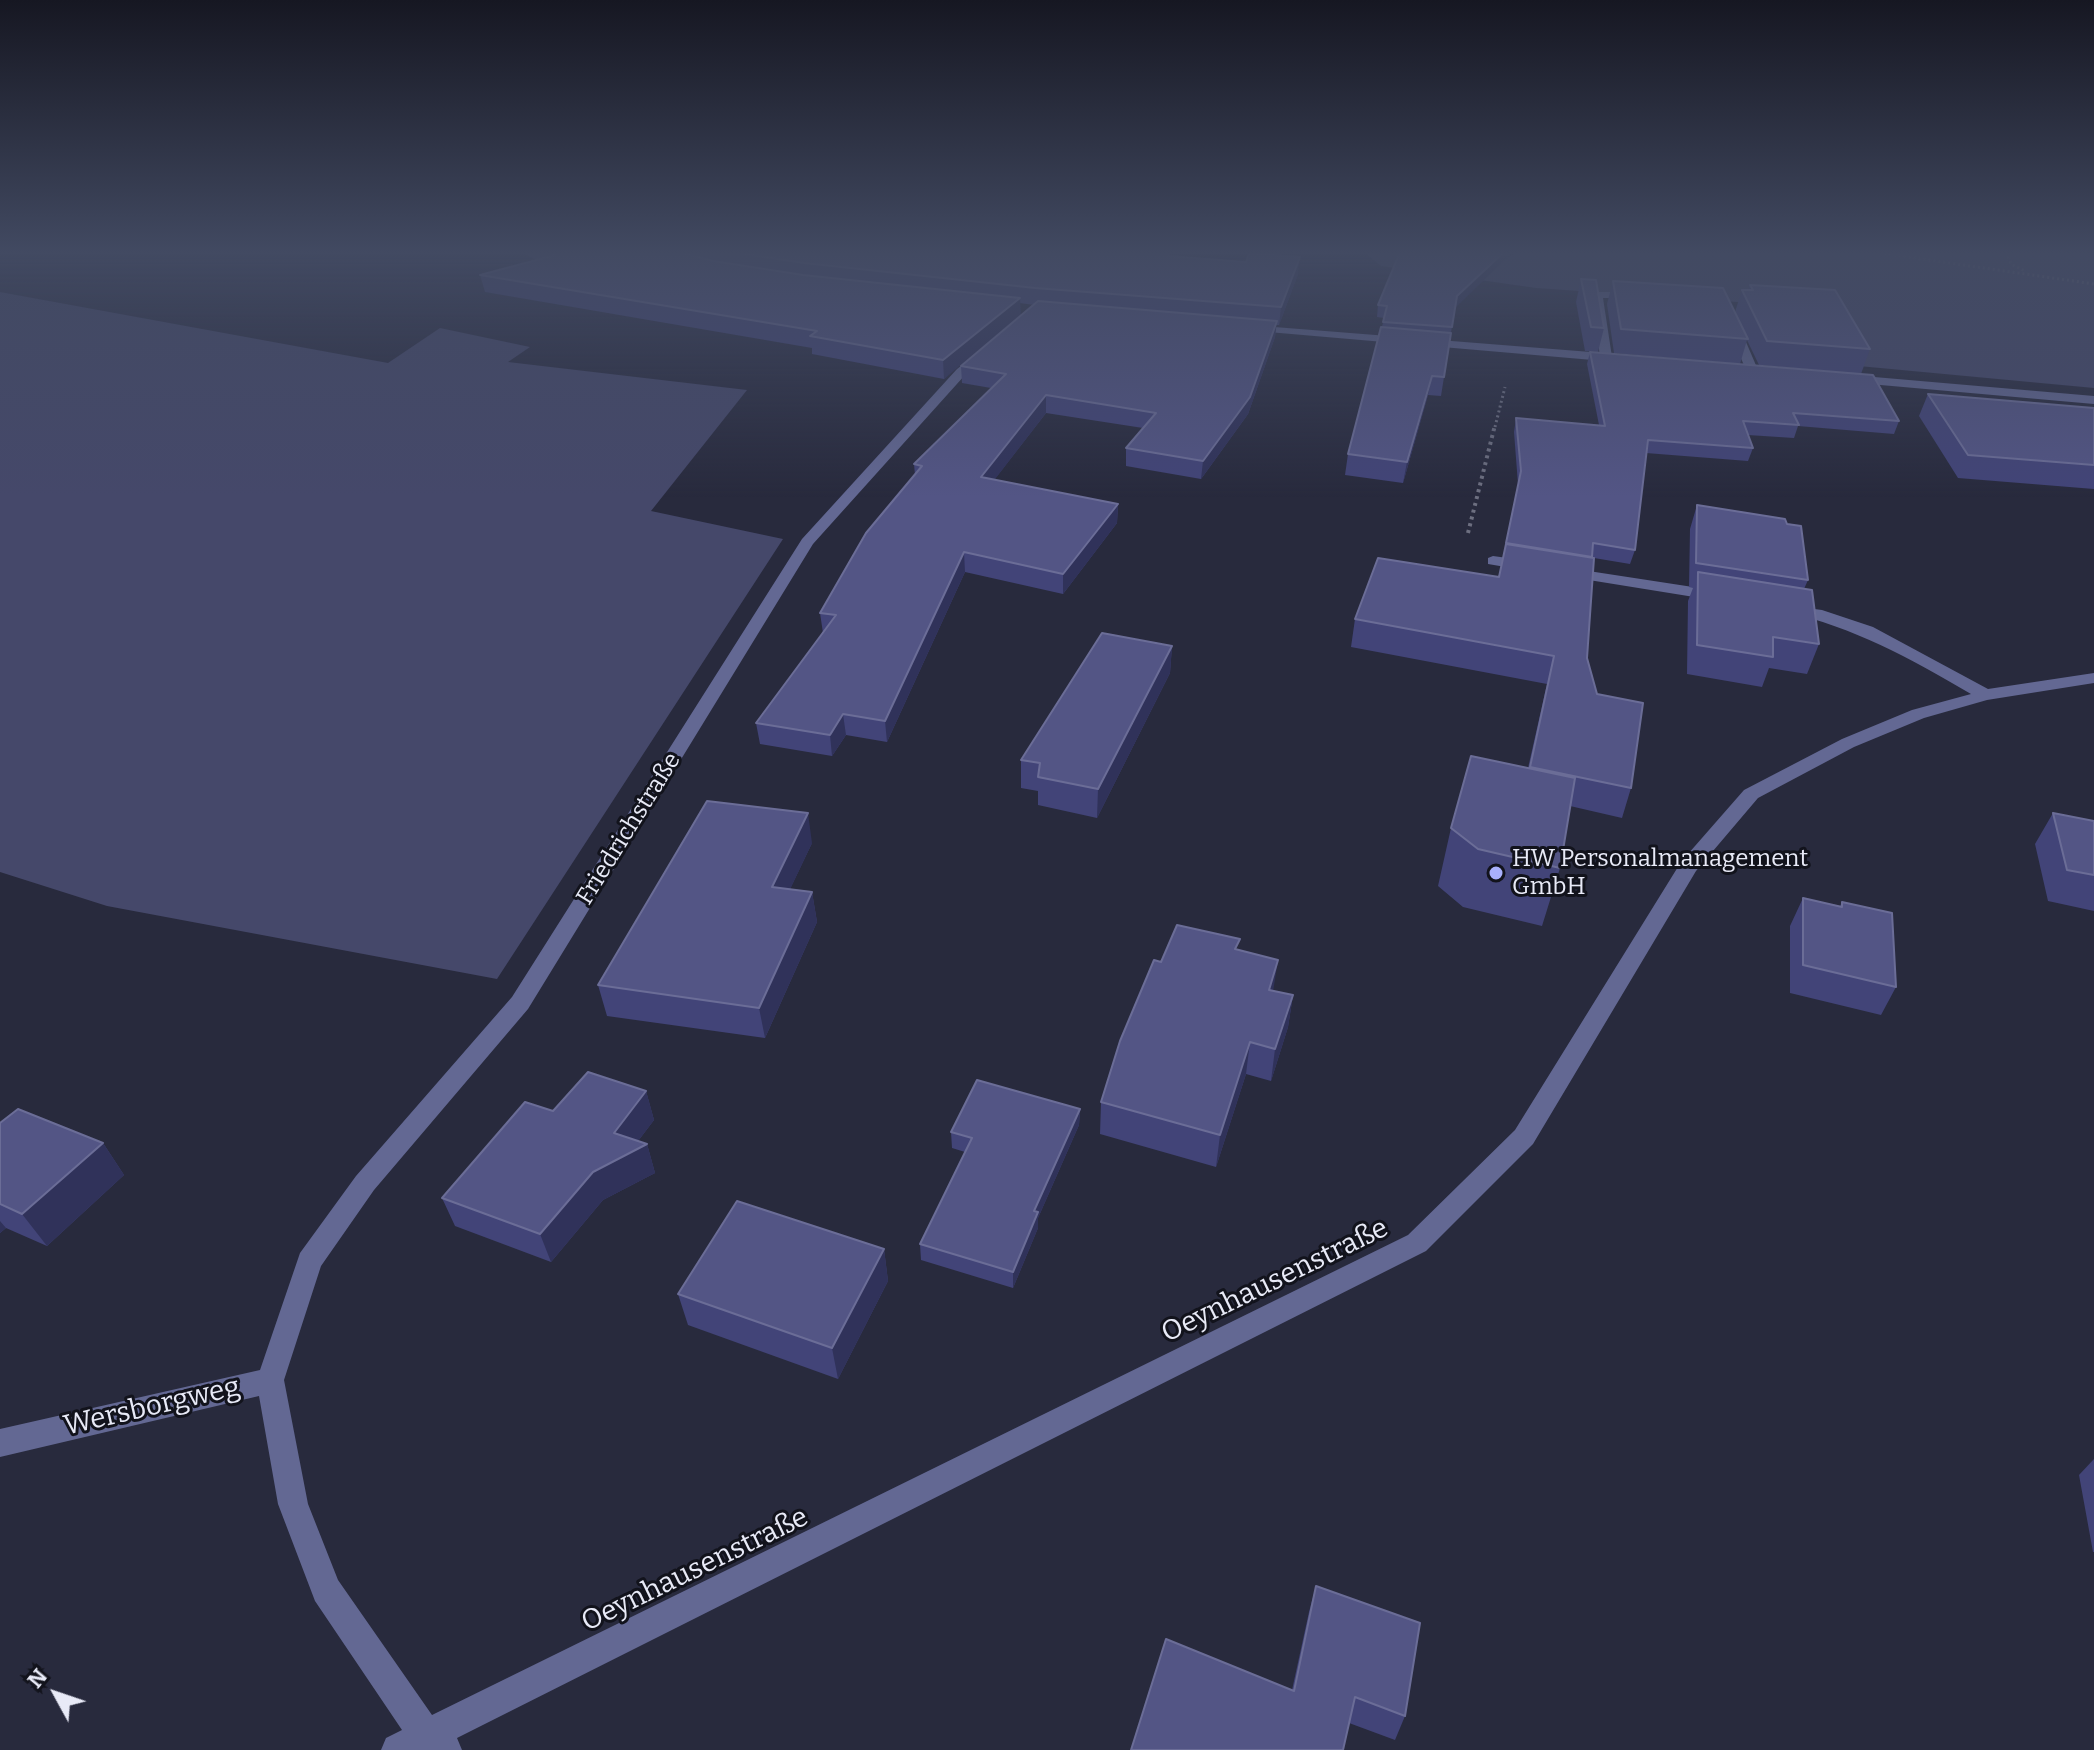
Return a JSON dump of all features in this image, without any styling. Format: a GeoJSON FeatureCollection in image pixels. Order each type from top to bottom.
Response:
{"type":"FeatureCollection","features":[{"type":"Feature","properties":{"kind":"street"},"geometry":{"type":"LineString","coordinates":[[1312,334],[1635,360]]}},
{"type":"Feature","properties":{"kind":"street"},"geometry":{"type":"LineString","coordinates":[[1603,334],[1606,357]]}},
{"type":"Feature","properties":{"kind":"street"},"geometry":{"type":"LineString","coordinates":[[1736,334],[1752,370]]}},
{"type":"Feature","properties":{"kind":"street","name":"Friedrichstraße"},"geometry":{"type":"LineString","coordinates":[[270,1380],[309,1261],[365,1183],[520,1003],[807,542],[961,372],[993,345]]}},
{"type":"Feature","properties":{"kind":"street"},"geometry":{"type":"LineString","coordinates":[[1738,369],[1768,371]]}},
{"type":"Feature","properties":{"kind":"street"},"geometry":{"type":"LineString","coordinates":[[1830,377],[2094,400]]}},
{"type":"Feature","properties":{"kind":"street"},"geometry":{"type":"LineString","coordinates":[[1493,561],[1737,599]]}},
{"type":"Feature","properties":{"kind":"street"},"geometry":{"type":"LineString","coordinates":[[1767,604],[1840,618],[1873,631],[1985,695]]}},
{"type":"Feature","properties":{"kind":"street","name":"Oeynhausenstraße"},"geometry":{"type":"LineString","coordinates":[[423,1746],[1417,1243],[1524,1137],[1688,867],[1751,794],[1848,743],[1918,714],[1985,695],[2094,678]]}},
{"type":"Feature","properties":{"kind":"street","name":"Wersborgweg"},"geometry":{"type":"LineString","coordinates":[[0,1443],[270,1380],[293,1504],[326,1590],[423,1746]]}},
{"type":"Feature","properties":{"kind":"path"},"geometry":{"type":"LineString","coordinates":[[1493,561],[1468,533],[1515,350]]}},
{"type":"Feature","properties":{"kind":"shaded area"},"geometry":{"type":"Polygon","coordinates":[[[0,334],[228,334],[388,363],[432,334],[467,334],[530,347],[508,362],[747,390],[651,511],[783,539],[497,979],[107,906],[0,872],[0,334]]]}},
{"type":"Feature","properties":{"kind":"shaded area"},"geometry":{"type":"Polygon","coordinates":[[[1834,334],[2094,334],[2094,388],[1848,365],[1834,334]]]}},
{"type":"Feature","properties":{"kind":"building"},"geometry":{"type":"Polygon","coordinates":[[[813,334],[976,334],[943,360],[810,336],[813,334]]]}},
{"type":"Feature","properties":{"kind":"building"},"geometry":{"type":"Polygon","coordinates":[[[999,334],[1272,334],[1250,397],[1203,461],[1126,448],[1156,413],[1046,395],[981,477],[1118,504],[1063,574],[964,552],[885,721],[843,714],[830,735],[756,723],[836,615],[820,613],[866,533],[922,466],[914,464],[1006,374],[961,366],[999,334]]]}},
{"type":"Feature","properties":{"kind":"building"},"geometry":{"type":"Polygon","coordinates":[[[1379,334],[1451,334],[1444,377],[1432,376],[1407,462],[1348,454],[1379,334]]]}},
{"type":"Feature","properties":{"kind":"building"},"geometry":{"type":"Polygon","coordinates":[[[1680,334],[1745,334],[1748,339],[1680,334]]]}},
{"type":"Feature","properties":{"kind":"building"},"geometry":{"type":"Polygon","coordinates":[[[1763,334],[1861,334],[1870,349],[1767,341],[1763,334]]]}},
{"type":"Feature","properties":{"kind":"building"},"geometry":{"type":"Polygon","coordinates":[[[1590,352],[1873,375],[1899,421],[1793,413],[1799,425],[1743,421],[1753,448],[1648,440],[1635,550],[1593,543],[1592,557],[1506,543],[1521,471],[1516,418],[1605,426],[1590,352]]]}},
{"type":"Feature","properties":{"kind":"building"},"geometry":{"type":"Polygon","coordinates":[[[1928,394],[2094,408],[2094,465],[1968,455],[1928,394]]]}},
{"type":"Feature","properties":{"kind":"building"},"geometry":{"type":"Polygon","coordinates":[[[1697,505],[1785,519],[1787,524],[1801,526],[1808,580],[1696,563],[1697,505]]]}},
{"type":"Feature","properties":{"kind":"building"},"geometry":{"type":"Polygon","coordinates":[[[1506,544],[1594,558],[1587,658],[1597,694],[1643,703],[1631,788],[1530,767],[1554,656],[1355,619],[1378,558],[1499,577],[1506,544]]]}},
{"type":"Feature","properties":{"kind":"building"},"geometry":{"type":"Polygon","coordinates":[[[1698,572],[1812,590],[1819,644],[1773,637],[1773,657],[1697,645],[1698,572]]]}},
{"type":"Feature","properties":{"kind":"building"},"geometry":{"type":"Polygon","coordinates":[[[1102,633],[1172,646],[1098,789],[1038,777],[1040,763],[1021,760],[1102,633]]]}},
{"type":"Feature","properties":{"kind":"building"},"geometry":{"type":"Polygon","coordinates":[[[1471,756],[1575,778],[1560,868],[1478,849],[1451,828],[1471,756]]]}},
{"type":"Feature","properties":{"kind":"building"},"geometry":{"type":"Polygon","coordinates":[[[707,801],[808,813],[772,887],[812,892],[759,1008],[598,985],[707,801]]]}},
{"type":"Feature","properties":{"kind":"building"},"geometry":{"type":"Polygon","coordinates":[[[2053,813],[2094,821],[2094,875],[2067,870],[2053,813]]]}},
{"type":"Feature","properties":{"kind":"building"},"geometry":{"type":"Polygon","coordinates":[[[1803,898],[1842,907],[1842,902],[1892,913],[1896,987],[1803,965],[1803,898]]]}},
{"type":"Feature","properties":{"kind":"building"},"geometry":{"type":"Polygon","coordinates":[[[1177,925],[1240,939],[1235,949],[1278,960],[1269,990],[1293,995],[1275,1049],[1250,1042],[1220,1135],[1101,1102],[1120,1041],[1154,960],[1161,962],[1177,925]]]}},
{"type":"Feature","properties":{"kind":"building"},"geometry":{"type":"Polygon","coordinates":[[[588,1072],[646,1091],[614,1133],[647,1144],[593,1172],[540,1234],[442,1198],[525,1102],[553,1111],[588,1072]]]}},
{"type":"Feature","properties":{"kind":"building"},"geometry":{"type":"Polygon","coordinates":[[[977,1080],[1080,1109],[1034,1211],[1038,1212],[1013,1272],[920,1244],[972,1138],[951,1132],[977,1080]]]}},
{"type":"Feature","properties":{"kind":"building"},"geometry":{"type":"Polygon","coordinates":[[[18,1109],[103,1143],[22,1214],[0,1204],[0,1123],[18,1109]]]}},
{"type":"Feature","properties":{"kind":"building"},"geometry":{"type":"Polygon","coordinates":[[[737,1201],[884,1249],[832,1348],[678,1294],[737,1201]]]}},
{"type":"Feature","properties":{"kind":"building"},"geometry":{"type":"Polygon","coordinates":[[[1316,1586],[1420,1623],[1405,1716],[1355,1697],[1343,1750],[1131,1750],[1166,1639],[1294,1691],[1316,1586]]]}},
{"type":"Feature","properties":{"kind":"place","name":"HW Personalmanagement GmbH"},"geometry":{"type":"Point","coordinates":[1496,873]}}]}
